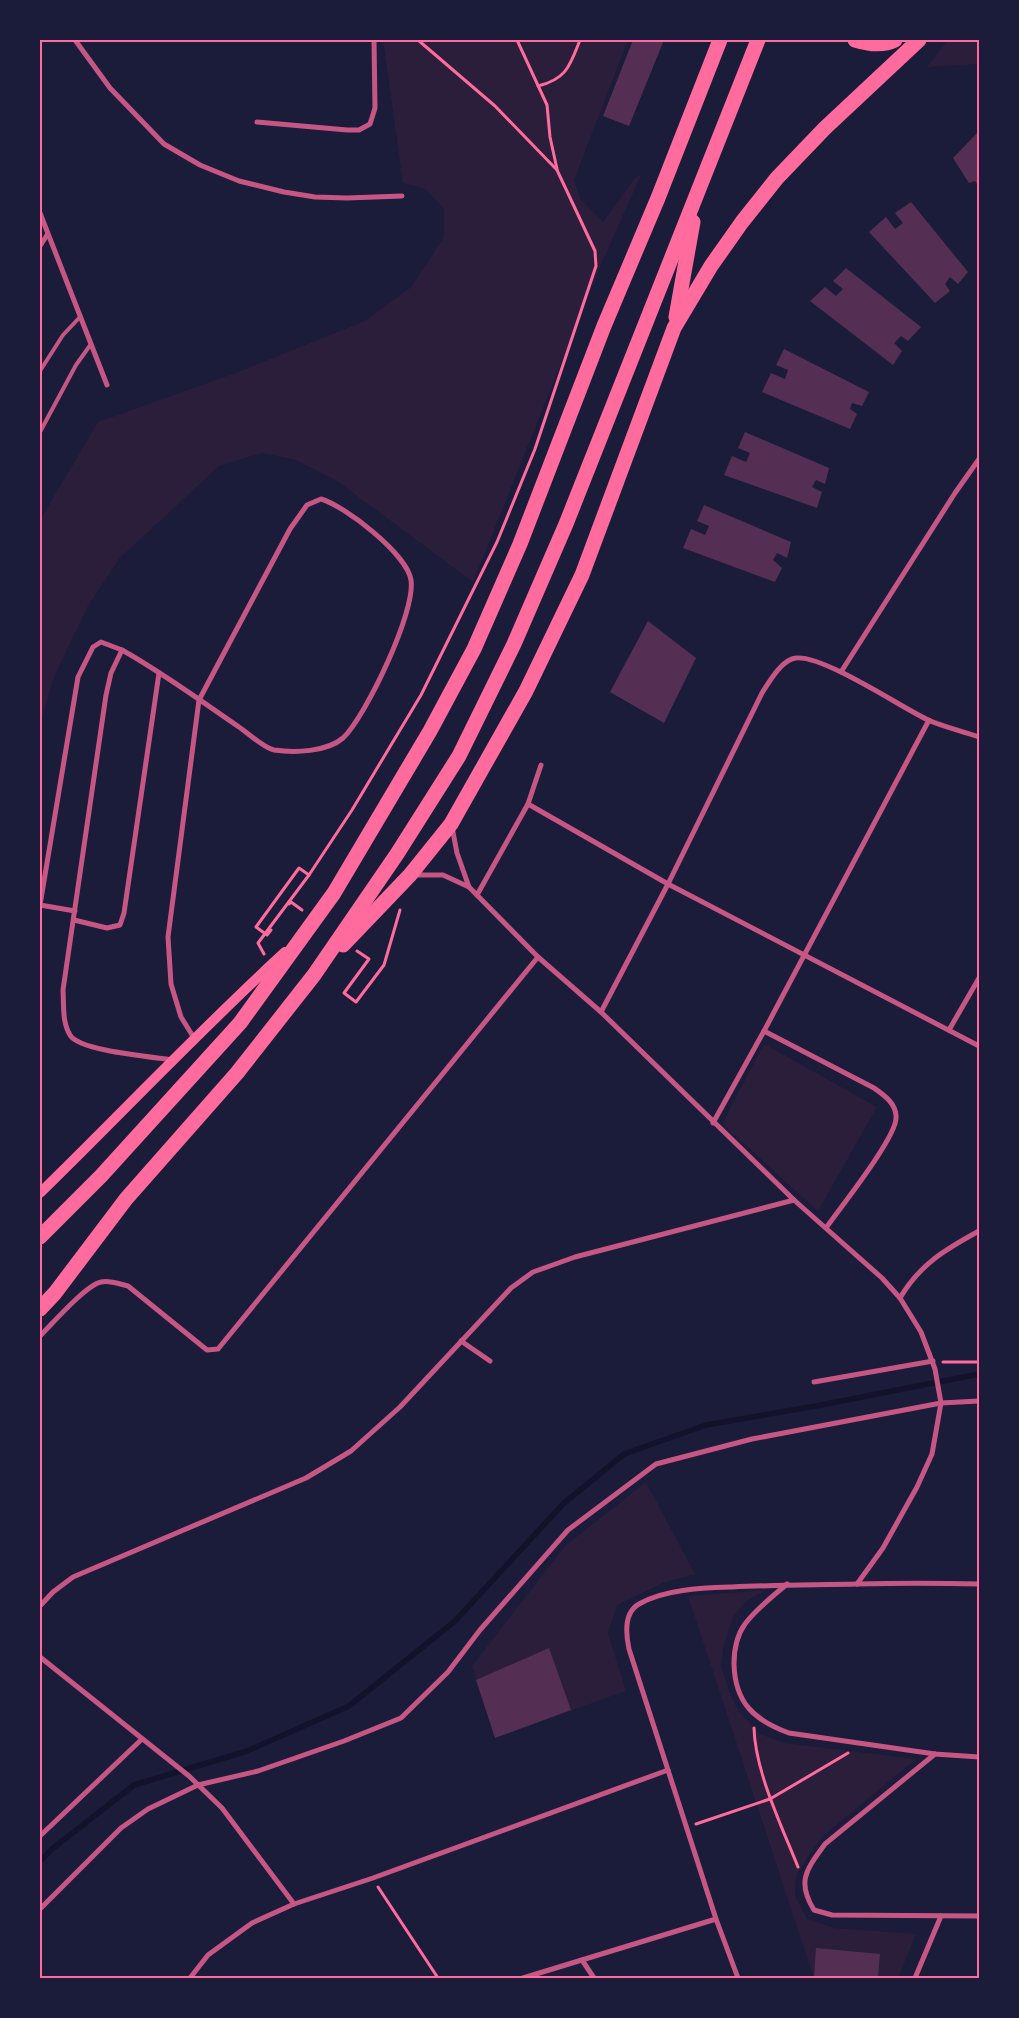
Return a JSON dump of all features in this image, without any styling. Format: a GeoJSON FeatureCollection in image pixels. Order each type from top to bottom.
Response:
{"type":"FeatureCollection","features":[{"type":"Feature","properties":{"kind":"highway"},"geometry":{"type":"LineString","coordinates":[[691,114],[709,40]]}},
{"type":"Feature","properties":{"kind":"highway"},"geometry":{"type":"LineString","coordinates":[[40,1237],[101,1176],[240,1023],[334,893],[430,731],[474,649],[520,544],[604,326],[658,198],[720,40]]}},
{"type":"Feature","properties":{"kind":"highway"},"geometry":{"type":"LineString","coordinates":[[40,1309],[55,1294],[126,1199],[237,1073],[314,975],[397,854],[463,748],[514,644],[562,532],[758,40]]}},
{"type":"Feature","properties":{"kind":"highway"},"geometry":{"type":"LineString","coordinates":[[855,40],[864,43],[888,43],[895,40]]}},
{"type":"Feature","properties":{"kind":"highway"},"geometry":{"type":"LineString","coordinates":[[674,328],[711,266],[742,222],[777,178],[825,128],[919,40]]}},
{"type":"Feature","properties":{"kind":"highway"},"geometry":{"type":"LineString","coordinates":[[314,975],[410,875],[451,824],[526,690],[582,576],[674,328],[699,191]]}},
{"type":"Feature","properties":{"kind":"main road"},"geometry":{"type":"LineString","coordinates":[[40,1193],[194,1038],[306,932]]}},
{"type":"Feature","properties":{"kind":"street"},"geometry":{"type":"LineString","coordinates":[[75,40],[110,88],[164,144],[200,165],[240,180],[284,192],[315,197],[402,196]]}},
{"type":"Feature","properties":{"kind":"street"},"geometry":{"type":"LineString","coordinates":[[257,122],[347,130],[359,130],[370,124],[375,108],[374,40]]}},
{"type":"Feature","properties":{"kind":"street"},"geometry":{"type":"LineString","coordinates":[[40,214],[108,385]]}},
{"type":"Feature","properties":{"kind":"street"},"geometry":{"type":"LineString","coordinates":[[40,246],[47,235]]}},
{"type":"Feature","properties":{"kind":"street"},"geometry":{"type":"LineString","coordinates":[[840,672],[955,493],[979,459]]}},
{"type":"Feature","properties":{"kind":"street"},"geometry":{"type":"LineString","coordinates":[[75,911],[40,905],[78,677],[93,647],[101,642],[122,650],[159,673],[199,700],[272,749],[292,751],[317,750],[342,738],[362,713],[397,642],[407,614],[412,580],[404,562],[384,541],[333,502],[321,499],[307,505],[290,529],[199,700],[168,937],[172,984],[181,1017],[194,1038]]}},
{"type":"Feature","properties":{"kind":"street"},"geometry":{"type":"LineString","coordinates":[[122,650],[111,673],[106,695],[63,990],[64,1024],[70,1037],[85,1046],[174,1060]]}},
{"type":"Feature","properties":{"kind":"street"},"geometry":{"type":"LineString","coordinates":[[601,1012],[668,884],[762,692],[778,668],[794,658],[810,659],[840,672],[929,720],[979,737]]}},
{"type":"Feature","properties":{"kind":"street"},"geometry":{"type":"LineString","coordinates":[[74,920],[107,928],[120,925],[124,913],[159,673]]}},
{"type":"Feature","properties":{"kind":"street"},"geometry":{"type":"LineString","coordinates":[[713,1123],[929,720]]}},
{"type":"Feature","properties":{"kind":"street"},"geometry":{"type":"LineString","coordinates":[[477,895],[528,804],[541,765]]}},
{"type":"Feature","properties":{"kind":"street"},"geometry":{"type":"LineString","coordinates":[[528,804],[668,884],[979,1046]]}},
{"type":"Feature","properties":{"kind":"street"},"geometry":{"type":"LineString","coordinates":[[451,824],[457,853],[469,887]]}},
{"type":"Feature","properties":{"kind":"street"},"geometry":{"type":"LineString","coordinates":[[410,875],[443,875],[469,887],[538,957],[601,1012],[713,1123],[794,1200],[882,1278],[900,1298],[921,1332],[933,1361],[941,1403],[932,1454],[917,1488],[883,1548],[857,1584]]}},
{"type":"Feature","properties":{"kind":"street"},"geometry":{"type":"LineString","coordinates":[[40,1336],[83,1293],[97,1283],[115,1282],[128,1286],[207,1350],[218,1349],[538,957]]}},
{"type":"Feature","properties":{"kind":"street"},"geometry":{"type":"LineString","coordinates":[[949,1030],[979,978]]}},
{"type":"Feature","properties":{"kind":"street"},"geometry":{"type":"LineString","coordinates":[[764,1031],[874,1088],[890,1100],[896,1118],[889,1140],[826,1228]]}},
{"type":"Feature","properties":{"kind":"street"},"geometry":{"type":"LineString","coordinates":[[40,1606],[53,1592],[73,1577],[306,1478],[351,1451],[400,1407],[511,1288],[533,1272],[575,1257],[794,1200]]}},
{"type":"Feature","properties":{"kind":"street"},"geometry":{"type":"LineString","coordinates":[[900,1298],[906,1287],[925,1265],[945,1250],[979,1231]]}},
{"type":"Feature","properties":{"kind":"street"},"geometry":{"type":"LineString","coordinates":[[461,1341],[490,1361]]}},
{"type":"Feature","properties":{"kind":"street"},"geometry":{"type":"LineString","coordinates":[[814,1382],[933,1361]]}},
{"type":"Feature","properties":{"kind":"street"},"geometry":{"type":"LineString","coordinates":[[40,1909],[121,1828],[148,1809],[198,1785],[258,1771],[344,1741],[401,1718],[448,1672],[480,1630],[568,1530],[656,1464],[752,1439],[941,1403],[979,1401]]}},
{"type":"Feature","properties":{"kind":"street"},"geometry":{"type":"LineString","coordinates":[[738,1978],[716,1919],[632,1658],[626,1632],[630,1615],[637,1605],[657,1596],[703,1588],[897,1582],[979,1584]]}},
{"type":"Feature","properties":{"kind":"street"},"geometry":{"type":"LineString","coordinates":[[787,1584],[744,1625],[734,1650],[735,1679],[741,1699],[754,1713],[770,1726],[789,1733],[935,1754],[979,1757]]}},
{"type":"Feature","properties":{"kind":"street"},"geometry":{"type":"LineString","coordinates":[[40,1657],[189,1776],[222,1808],[294,1904]]}},
{"type":"Feature","properties":{"kind":"street"},"geometry":{"type":"LineString","coordinates":[[40,1836],[142,1738]]}},
{"type":"Feature","properties":{"kind":"street"},"geometry":{"type":"LineString","coordinates":[[935,1754],[825,1844],[812,1862],[803,1882],[807,1898],[814,1910],[832,1915],[979,1916]]}},
{"type":"Feature","properties":{"kind":"street"},"geometry":{"type":"LineString","coordinates":[[190,1978],[208,1955],[252,1923],[294,1904],[373,1878],[668,1770]]}},
{"type":"Feature","properties":{"kind":"street"},"geometry":{"type":"LineString","coordinates":[[915,1978],[941,1916]]}},
{"type":"Feature","properties":{"kind":"street"},"geometry":{"type":"LineString","coordinates":[[523,1978],[716,1919]]}},
{"type":"Feature","properties":{"kind":"street"},"geometry":{"type":"LineString","coordinates":[[582,1960],[594,1978]]}},
{"type":"Feature","properties":{"kind":"lane"},"geometry":{"type":"LineString","coordinates":[[40,371],[63,335],[80,318]]}},
{"type":"Feature","properties":{"kind":"lane"},"geometry":{"type":"LineString","coordinates":[[40,432],[76,365],[91,344]]}},
{"type":"Feature","properties":{"kind":"path"},"geometry":{"type":"LineString","coordinates":[[418,40],[495,106],[557,170]]}},
{"type":"Feature","properties":{"kind":"path"},"geometry":{"type":"LineString","coordinates":[[270,965],[258,943],[308,875],[356,802],[421,695],[497,542],[535,449],[596,266],[595,251],[557,170],[550,137],[547,105],[518,40]]}},
{"type":"Feature","properties":{"kind":"path"},"geometry":{"type":"LineString","coordinates":[[538,86],[560,78],[569,66],[580,40]]}},
{"type":"Feature","properties":{"kind":"path"},"geometry":{"type":"LineString","coordinates":[[299,868],[308,875]]}},
{"type":"Feature","properties":{"kind":"path"},"geometry":{"type":"LineString","coordinates":[[384,965],[402,902]]}},
{"type":"Feature","properties":{"kind":"path"},"geometry":{"type":"LineString","coordinates":[[933,1361],[979,1362]]}},
{"type":"Feature","properties":{"kind":"path"},"geometry":{"type":"LineString","coordinates":[[754,1741],[770,1799],[803,1882]]}},
{"type":"Feature","properties":{"kind":"path"},"geometry":{"type":"LineString","coordinates":[[686,1828],[770,1799],[863,1744]]}},
{"type":"Feature","properties":{"kind":"path"},"geometry":{"type":"LineString","coordinates":[[373,1878],[438,1978]]}},
{"type":"Feature","properties":{"kind":"shaded area"},"geometry":{"type":"Polygon","coordinates":[[[383,40],[628,40],[574,180],[581,200],[603,222],[635,178],[642,173],[599,269],[473,582],[337,481],[296,460],[262,453],[219,466],[119,559],[88,606],[54,677],[40,724],[40,520],[98,422],[238,372],[365,321],[411,287],[444,237],[444,209],[426,189],[403,183],[383,40]]]}},
{"type":"Feature","properties":{"kind":"shaded area"},"geometry":{"type":"Polygon","coordinates":[[[948,40],[979,40],[979,64],[927,67],[948,40]]]}},
{"type":"Feature","properties":{"kind":"shaded area"},"geometry":{"type":"Polygon","coordinates":[[[764,1044],[877,1107],[818,1211],[722,1124],[764,1044]]]}},
{"type":"Feature","properties":{"kind":"shaded area"},"geometry":{"type":"Polygon","coordinates":[[[646,1482],[695,1574],[663,1583],[617,1605],[608,1633],[626,1691],[495,1738],[472,1666],[565,1546],[646,1482]]]}},
{"type":"Feature","properties":{"kind":"shaded area"},"geometry":{"type":"Polygon","coordinates":[[[767,1590],[746,1601],[733,1617],[724,1644],[721,1666],[730,1694],[739,1712],[760,1734],[784,1743],[916,1759],[823,1836],[796,1876],[795,1896],[807,1919],[834,1928],[916,1934],[898,1978],[814,1978],[688,1596],[767,1590]]]}},
{"type":"Feature","properties":{"kind":"building"},"geometry":{"type":"Polygon","coordinates":[[[633,40],[664,40],[629,126],[603,116],[633,40]]]}},
{"type":"Feature","properties":{"kind":"building"},"geometry":{"type":"Polygon","coordinates":[[[979,131],[979,187],[975,181],[969,183],[953,158],[979,131]]]}},
{"type":"Feature","properties":{"kind":"building"},"geometry":{"type":"Polygon","coordinates":[[[911,202],[968,272],[958,284],[950,277],[945,284],[950,291],[935,303],[869,232],[886,217],[895,229],[903,223],[895,213],[911,202]]]}},
{"type":"Feature","properties":{"kind":"building"},"geometry":{"type":"Polygon","coordinates":[[[846,268],[921,327],[908,341],[901,336],[894,343],[902,351],[893,365],[810,301],[825,287],[836,296],[843,289],[833,281],[846,268]]]}},
{"type":"Feature","properties":{"kind":"building"},"geometry":{"type":"Polygon","coordinates":[[[784,349],[869,392],[862,406],[852,403],[850,409],[857,414],[850,429],[762,392],[771,373],[785,379],[788,370],[776,365],[784,349]]]}},
{"type":"Feature","properties":{"kind":"building"},"geometry":{"type":"Polygon","coordinates":[[[745,432],[829,468],[825,484],[816,480],[812,487],[822,492],[817,508],[724,475],[732,456],[746,462],[750,453],[738,448],[745,432]]]}},
{"type":"Feature","properties":{"kind":"building"},"geometry":{"type":"Polygon","coordinates":[[[704,505],[791,542],[787,558],[777,553],[773,560],[782,568],[775,582],[683,548],[691,529],[705,535],[709,526],[697,521],[704,505]]]}},
{"type":"Feature","properties":{"kind":"building"},"geometry":{"type":"Polygon","coordinates":[[[648,621],[696,658],[664,723],[610,692],[648,621]]]}},
{"type":"Feature","properties":{"kind":"building"},"geometry":{"type":"Polygon","coordinates":[[[549,1648],[571,1710],[495,1738],[476,1680],[549,1648]]]}},
{"type":"Feature","properties":{"kind":"building"},"geometry":{"type":"Polygon","coordinates":[[[816,1948],[880,1954],[878,1978],[814,1977],[816,1948]]]}},
{"type":"Feature","properties":{"kind":"waterway"},"geometry":{"type":"LineString","coordinates":[[40,1861],[52,1849],[134,1785],[247,1751],[349,1706],[455,1621],[563,1504],[624,1454],[706,1425],[816,1406],[979,1374]]}}]}
